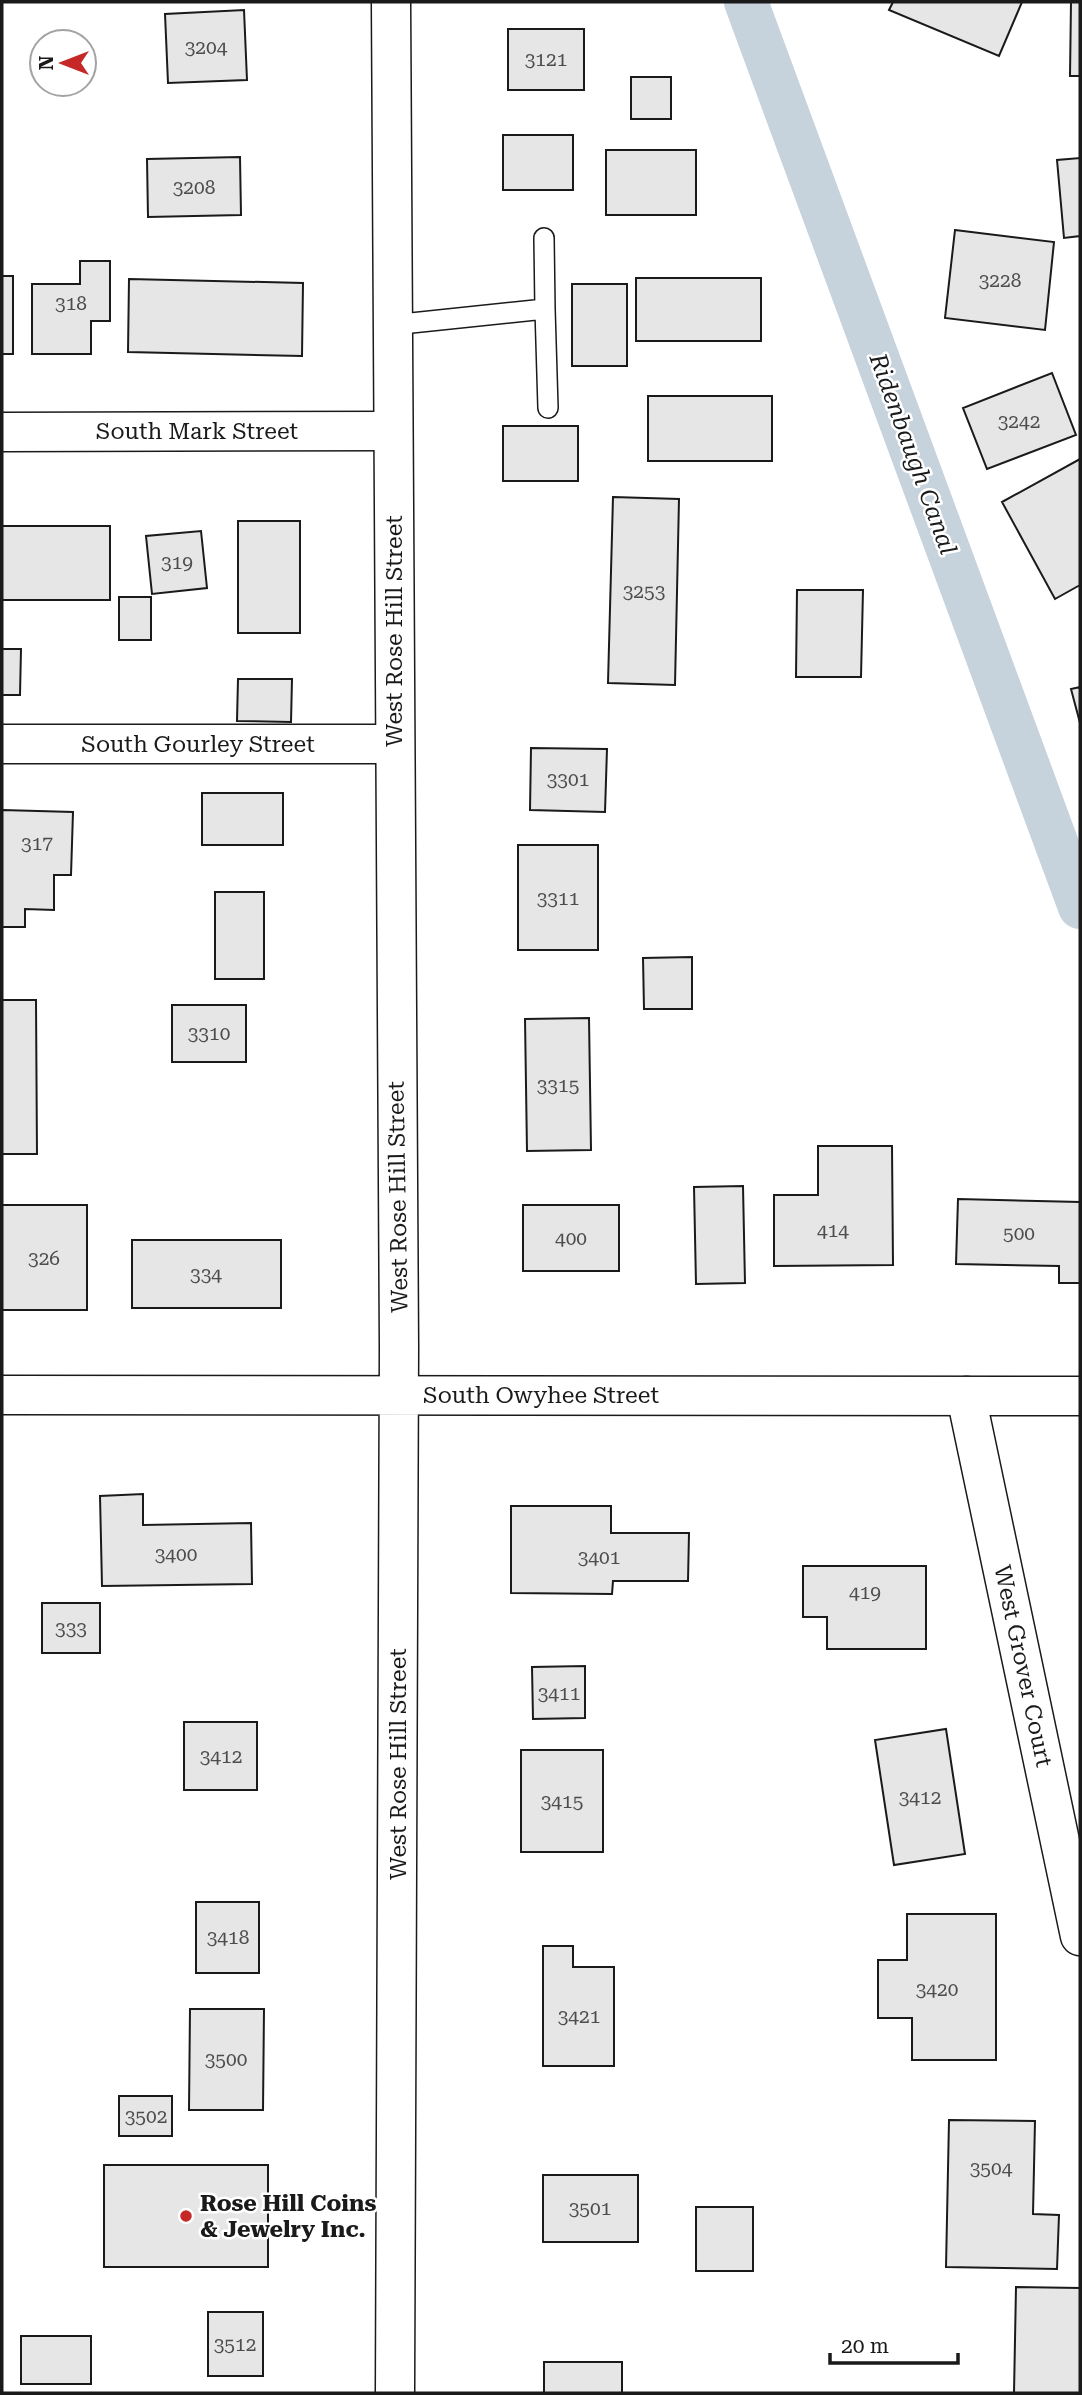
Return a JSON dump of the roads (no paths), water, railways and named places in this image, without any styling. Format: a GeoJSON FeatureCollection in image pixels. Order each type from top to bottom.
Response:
{"type":"FeatureCollection","features":[{"type":"Feature","properties":{"kind":"street","name":"West Rose Hill Street"},"geometry":{"type":"LineString","coordinates":[[391,2],[400,1395],[395,2393]]}},
{"type":"Feature","properties":{"kind":"street","name":"South Mark Street"},"geometry":{"type":"LineString","coordinates":[[2,432],[393,431]]}},
{"type":"Feature","properties":{"kind":"street","name":"South Gourley Street"},"geometry":{"type":"LineString","coordinates":[[2,744],[394,744]]}},
{"type":"Feature","properties":{"kind":"street","name":"South Owyhee Street"},"geometry":{"type":"LineString","coordinates":[[2,1395],[1080,1396]]}},
{"type":"Feature","properties":{"kind":"street","name":"West Grover Court"},"geometry":{"type":"LineString","coordinates":[[966,1396],[1080,1936]]}},
{"type":"Feature","properties":{"kind":"lane"},"geometry":{"type":"LineString","coordinates":[[544,238],[548,408]]}},
{"type":"Feature","properties":{"kind":"lane"},"geometry":{"type":"LineString","coordinates":[[392,325],[545,309]]}},
{"type":"Feature","properties":{"kind":"waterway","name":"Ridenbaugh Canal"},"geometry":{"type":"LineString","coordinates":[[746,2],[1080,907]]}},
{"type":"Feature","properties":{"kind":"place","name":"Rose Hill Coins & Jewelry Inc."},"geometry":{"type":"Point","coordinates":[186,2216]}}]}
